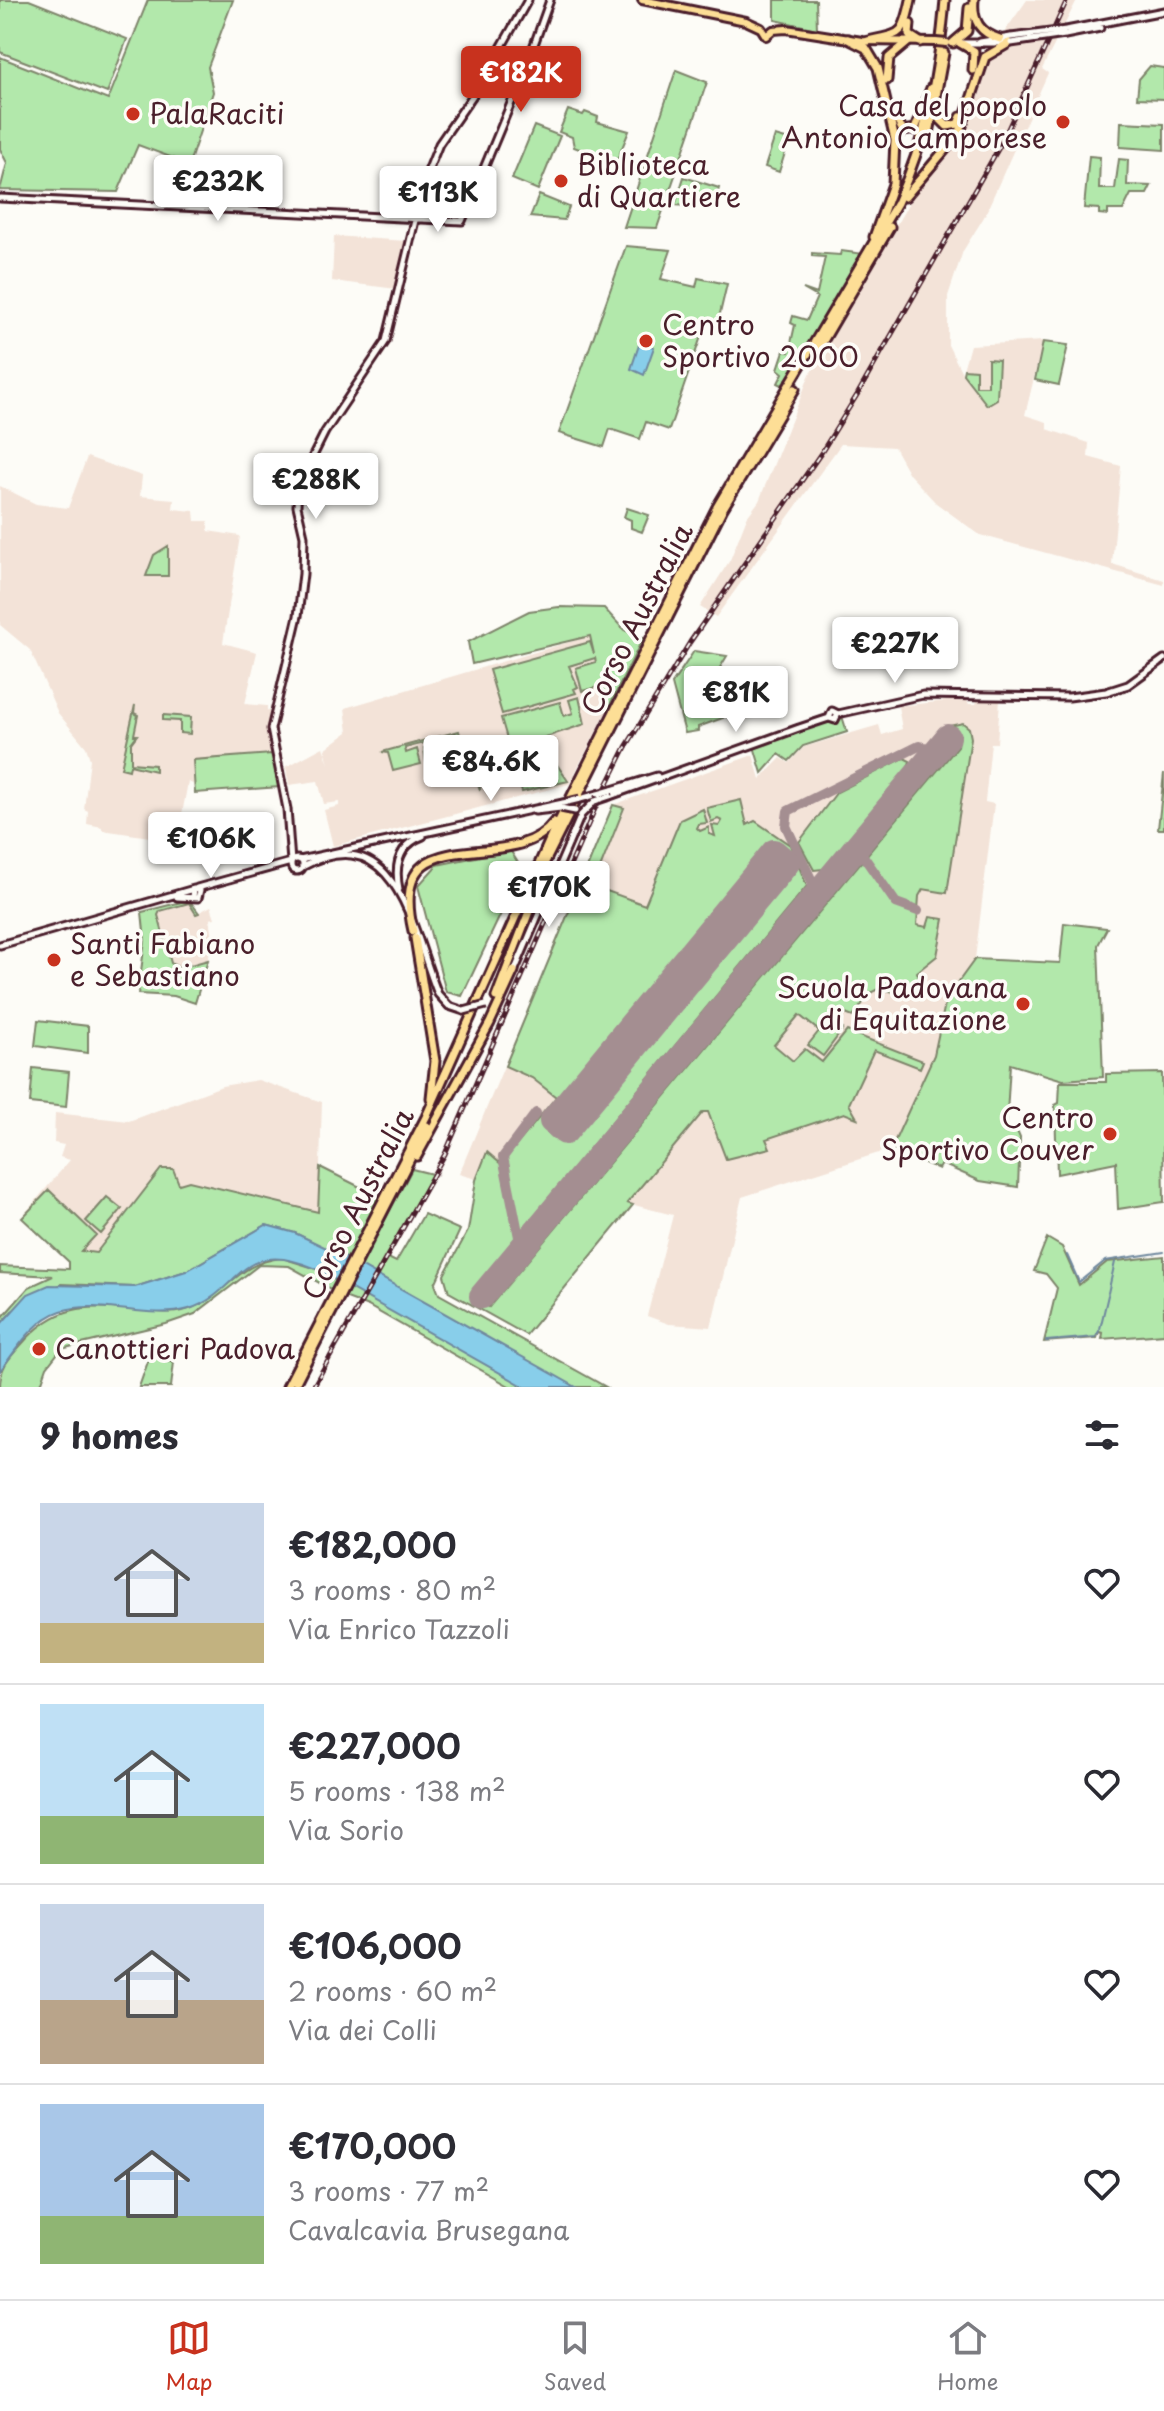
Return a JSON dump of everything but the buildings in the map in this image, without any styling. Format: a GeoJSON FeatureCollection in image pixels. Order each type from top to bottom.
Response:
{"type":"FeatureCollection","features":[{"type":"Feature","properties":{"kind":"highway"},"geometry":{"type":"LineString","coordinates":[[868,41],[891,39],[902,31],[912,0]]}},
{"type":"Feature","properties":{"kind":"highway"},"geometry":{"type":"LineString","coordinates":[[912,0],[908,31],[910,38],[920,42]]}},
{"type":"Feature","properties":{"kind":"highway"},"geometry":{"type":"LineString","coordinates":[[972,0],[977,24],[988,35],[1000,39]]}},
{"type":"Feature","properties":{"kind":"highway"},"geometry":{"type":"LineString","coordinates":[[905,197],[960,132],[973,79],[975,53],[957,43],[967,31],[972,0]]}},
{"type":"Feature","properties":{"kind":"highway","name":"Corso Australia"},"geometry":{"type":"LineString","coordinates":[[361,1254],[426,1117],[518,908],[717,507],[897,203],[919,152],[947,1]]}},
{"type":"Feature","properties":{"kind":"highway","name":"Corso Australia"},"geometry":{"type":"LineString","coordinates":[[290,1387],[390,1202],[556,841],[722,510],[905,197],[924,152],[939,91],[947,1]]}},
{"type":"Feature","properties":{"kind":"highway"},"geometry":{"type":"LineString","coordinates":[[848,39],[866,48],[878,68],[895,140],[890,196],[862,265]]}},
{"type":"Feature","properties":{"kind":"highway"},"geometry":{"type":"LineString","coordinates":[[939,91],[940,119],[953,126],[961,119],[973,79],[987,54],[1011,41]]}},
{"type":"Feature","properties":{"kind":"highway"},"geometry":{"type":"LineString","coordinates":[[908,42],[892,53],[885,73],[896,121],[903,131],[911,132],[918,126],[937,66]]}},
{"type":"Feature","properties":{"kind":"highway"},"geometry":{"type":"LineString","coordinates":[[426,1117],[435,1061],[407,895],[411,881],[421,866],[436,858],[539,836],[554,823],[579,782]]}},
{"type":"Feature","properties":{"kind":"highway"},"geometry":{"type":"LineString","coordinates":[[496,997],[556,841]]}},
{"type":"Feature","properties":{"kind":"highway"},"geometry":{"type":"LineString","coordinates":[[390,1202],[441,1115],[514,971]]}},
{"type":"Feature","properties":{"kind":"main road"},"geometry":{"type":"LineString","coordinates":[[301,862],[297,871],[291,864],[292,845],[271,729],[298,616],[303,574],[304,536],[297,493],[325,432],[386,341],[415,218],[439,144],[480,85],[528,0]]}},
{"type":"Feature","properties":{"kind":"main road"},"geometry":{"type":"LineString","coordinates":[[0,198],[462,221],[525,71],[550,0]]}},
{"type":"Feature","properties":{"kind":"main road"},"geometry":{"type":"LineString","coordinates":[[642,0],[715,14],[761,28],[766,36],[773,30],[868,41],[908,42],[1011,41],[1066,33],[1164,11]]}},
{"type":"Feature","properties":{"kind":"main road"},"geometry":{"type":"LineString","coordinates":[[957,43],[1000,39],[1011,41]]}},
{"type":"Feature","properties":{"kind":"main road"},"geometry":{"type":"LineString","coordinates":[[0,945],[291,864],[459,825],[597,798],[829,718],[835,720],[838,714],[878,702],[932,695],[1069,697],[1109,692],[1128,685],[1164,659]]}},
{"type":"Feature","properties":{"kind":"main road"},"geometry":{"type":"LineString","coordinates":[[301,862],[351,855],[372,859],[393,880],[438,994],[449,1006],[464,1011],[486,1005],[496,997],[514,971],[579,820],[597,798]]}},
{"type":"Feature","properties":{"kind":"main road"},"geometry":{"type":"LineString","coordinates":[[562,806],[575,811],[579,820]]}},
{"type":"Feature","properties":{"kind":"main road"},"geometry":{"type":"LineString","coordinates":[[404,906],[396,869],[402,852],[415,839],[459,825]]}},
{"type":"Feature","properties":{"kind":"main road"},"geometry":{"type":"LineString","coordinates":[[292,845],[301,862]]}},
{"type":"Feature","properties":{"kind":"shaded area"},"geometry":{"type":"Polygon","coordinates":[[[1027,0],[1077,0],[1042,69],[1048,73],[984,217],[963,251],[948,296],[948,345],[962,373],[970,345],[1043,341],[1025,415],[1047,422],[1047,429],[1089,443],[1088,457],[1121,466],[1112,564],[1164,580],[1164,585],[980,535],[936,503],[909,474],[894,447],[841,444],[716,617],[700,607],[730,560],[747,517],[759,501],[810,374],[917,189],[961,135],[973,101],[980,93],[986,63],[1008,49],[1005,31],[1027,0]]]}},
{"type":"Feature","properties":{"kind":"shaded area"},"geometry":{"type":"Polygon","coordinates":[[[334,236],[406,241],[397,289],[332,281],[334,236]]]}},
{"type":"Feature","properties":{"kind":"shaded area"},"geometry":{"type":"Polygon","coordinates":[[[87,457],[142,476],[140,496],[174,499],[173,509],[194,511],[195,521],[208,521],[208,531],[240,536],[223,643],[257,652],[245,704],[267,706],[271,712],[268,722],[270,750],[280,787],[195,794],[193,784],[188,782],[177,841],[102,830],[102,827],[87,824],[88,811],[84,809],[90,759],[86,747],[58,713],[30,650],[0,625],[0,486],[36,504],[68,508],[87,457]]]}},
{"type":"Feature","properties":{"kind":"shaded area"},"geometry":{"type":"Polygon","coordinates":[[[590,636],[608,709],[569,784],[333,846],[324,810],[339,806],[339,802],[324,804],[318,781],[289,785],[286,767],[323,747],[329,764],[325,749],[348,732],[345,708],[590,636]]]}},
{"type":"Feature","properties":{"kind":"shaded area"},"geometry":{"type":"Polygon","coordinates":[[[966,699],[969,704],[976,704],[978,699],[1000,700],[997,743],[991,743],[985,802],[994,804],[975,959],[946,999],[934,1055],[891,1149],[742,1197],[711,1327],[669,1324],[647,1316],[673,1215],[634,1205],[526,1335],[449,1292],[444,1275],[472,1220],[476,1179],[459,1174],[613,805],[753,755],[760,779],[781,758],[789,763],[804,747],[879,725],[882,735],[902,729],[898,706],[966,699]]]}},
{"type":"Feature","properties":{"kind":"shaded area"},"geometry":{"type":"Polygon","coordinates":[[[189,903],[196,914],[211,906],[215,918],[210,919],[213,937],[208,960],[179,969],[171,964],[158,915],[160,911],[189,903]]]}},
{"type":"Feature","properties":{"kind":"shaded area"},"geometry":{"type":"Polygon","coordinates":[[[258,1080],[322,1102],[318,1225],[197,1190],[136,1260],[69,1269],[69,1262],[21,1218],[70,1160],[60,1157],[64,1145],[54,1143],[55,1113],[129,1121],[222,1086],[258,1080]]]}},
{"type":"Feature","properties":{"kind":"green space"},"geometry":{"type":"Polygon","coordinates":[[[0,0],[29,0],[127,39],[107,93],[0,52],[0,0]]]}},
{"type":"Feature","properties":{"kind":"green space"},"geometry":{"type":"Polygon","coordinates":[[[148,0],[233,0],[208,67],[213,92],[189,164],[138,145],[118,192],[0,190],[7,163],[0,149],[0,57],[108,100],[148,0]]]}},
{"type":"Feature","properties":{"kind":"green space"},"geometry":{"type":"Polygon","coordinates":[[[775,0],[816,0],[817,29],[775,20],[775,0]]]}},
{"type":"Feature","properties":{"kind":"green space"},"geometry":{"type":"Polygon","coordinates":[[[1150,66],[1164,68],[1164,99],[1137,98],[1139,79],[1150,66]]]}},
{"type":"Feature","properties":{"kind":"green space"},"geometry":{"type":"Polygon","coordinates":[[[676,70],[707,82],[657,228],[624,227],[676,70]]]}},
{"type":"Feature","properties":{"kind":"green space"},"geometry":{"type":"Polygon","coordinates":[[[568,110],[583,115],[585,112],[598,117],[597,122],[629,131],[616,163],[574,147],[572,137],[559,132],[568,110]]]}},
{"type":"Feature","properties":{"kind":"green space"},"geometry":{"type":"Polygon","coordinates":[[[1121,122],[1164,124],[1164,150],[1120,147],[1121,122]]]}},
{"type":"Feature","properties":{"kind":"green space"},"geometry":{"type":"Polygon","coordinates":[[[534,126],[560,136],[538,190],[512,179],[534,126]]]}},
{"type":"Feature","properties":{"kind":"green space"},"geometry":{"type":"Polygon","coordinates":[[[775,136],[789,140],[779,172],[765,167],[775,136]]]}},
{"type":"Feature","properties":{"kind":"green space"},"geometry":{"type":"Polygon","coordinates":[[[1089,156],[1100,157],[1099,189],[1115,189],[1119,159],[1128,160],[1127,185],[1151,186],[1147,194],[1131,194],[1123,210],[1108,210],[1108,215],[1099,214],[1099,209],[1084,208],[1089,156]]]}},
{"type":"Feature","properties":{"kind":"green space"},"geometry":{"type":"Polygon","coordinates":[[[684,177],[719,188],[713,208],[675,205],[684,177]]]}},
{"type":"Feature","properties":{"kind":"green space"},"geometry":{"type":"Polygon","coordinates":[[[539,195],[569,207],[564,220],[530,217],[539,195]]]}},
{"type":"Feature","properties":{"kind":"green space","name":"Centro Sportivo 2000"},"geometry":{"type":"Polygon","coordinates":[[[626,246],[671,250],[661,279],[696,287],[698,278],[727,284],[718,322],[707,319],[669,430],[646,422],[640,439],[610,429],[604,447],[559,433],[626,246]]]}},
{"type":"Feature","properties":{"kind":"green space"},"geometry":{"type":"Polygon","coordinates":[[[841,251],[864,254],[810,346],[782,385],[778,383],[783,373],[778,369],[784,351],[789,352],[795,325],[791,323],[793,316],[807,320],[817,297],[803,289],[817,294],[825,257],[812,256],[812,253],[840,255],[841,251]]]}},
{"type":"Feature","properties":{"kind":"green space"},"geometry":{"type":"Polygon","coordinates":[[[1043,342],[1068,345],[1059,385],[1035,380],[1043,342]]]}},
{"type":"Feature","properties":{"kind":"green space"},"geometry":{"type":"Polygon","coordinates":[[[988,359],[999,360],[997,399],[987,405],[963,374],[964,369],[976,370],[976,386],[988,386],[988,359]]]}},
{"type":"Feature","properties":{"kind":"green space"},"geometry":{"type":"Polygon","coordinates":[[[627,508],[649,515],[642,532],[631,528],[631,520],[624,517],[627,508]]]}},
{"type":"Feature","properties":{"kind":"green space"},"geometry":{"type":"Polygon","coordinates":[[[168,546],[168,576],[146,576],[154,555],[168,546]]]}},
{"type":"Feature","properties":{"kind":"green space"},"geometry":{"type":"Polygon","coordinates":[[[559,607],[604,608],[624,630],[643,638],[608,709],[602,686],[582,691],[576,668],[596,662],[595,658],[569,666],[578,687],[574,689],[576,693],[502,714],[489,670],[590,642],[594,654],[590,636],[472,664],[468,642],[529,611],[559,607]]]}},
{"type":"Feature","properties":{"kind":"green space"},"geometry":{"type":"Polygon","coordinates":[[[694,651],[727,656],[712,681],[723,718],[698,727],[698,731],[685,733],[672,684],[694,651]]]}},
{"type":"Feature","properties":{"kind":"green space"},"geometry":{"type":"Polygon","coordinates":[[[579,697],[585,724],[510,749],[501,718],[560,702],[564,716],[573,713],[569,700],[579,697]]]}},
{"type":"Feature","properties":{"kind":"green space"},"geometry":{"type":"Polygon","coordinates":[[[135,705],[134,713],[138,715],[134,735],[137,735],[131,743],[131,763],[155,765],[155,771],[130,765],[129,770],[121,768],[135,705]]]}},
{"type":"Feature","properties":{"kind":"green space"},"geometry":{"type":"Polygon","coordinates":[[[163,715],[191,717],[190,734],[180,733],[180,721],[163,720],[163,715]]]}},
{"type":"Feature","properties":{"kind":"green space"},"geometry":{"type":"Polygon","coordinates":[[[842,716],[847,732],[803,746],[789,761],[779,754],[762,773],[753,743],[842,716]]]}},
{"type":"Feature","properties":{"kind":"green space"},"geometry":{"type":"Polygon","coordinates":[[[963,723],[969,728],[971,738],[947,893],[923,889],[919,896],[917,925],[927,927],[930,917],[944,919],[937,956],[917,972],[919,978],[904,995],[880,988],[870,993],[853,1017],[838,1011],[829,1022],[843,1029],[823,1056],[808,1045],[819,1031],[799,1015],[774,1045],[793,1061],[805,1049],[822,1062],[847,1031],[923,1061],[920,1068],[874,1050],[849,1104],[857,1118],[844,1113],[766,1139],[770,1148],[726,1159],[708,1112],[703,1112],[627,1203],[633,1205],[526,1335],[449,1292],[444,1275],[468,1231],[476,1180],[487,1152],[501,1164],[556,1097],[532,1078],[505,1066],[613,805],[624,808],[593,886],[645,905],[680,820],[703,809],[707,823],[699,824],[697,828],[700,831],[709,827],[709,834],[715,836],[712,825],[719,826],[722,821],[711,822],[707,808],[741,800],[747,825],[755,821],[790,845],[807,886],[471,1292],[489,1307],[958,746],[960,735],[949,726],[963,723]],[[773,852],[553,1121],[565,1132],[787,864],[773,852]]]}},
{"type":"Feature","properties":{"kind":"green space"},"geometry":{"type":"Polygon","coordinates":[[[459,731],[466,756],[463,757],[456,733],[452,735],[457,753],[426,762],[424,748],[437,744],[436,740],[405,748],[406,753],[417,749],[421,764],[393,771],[388,753],[382,752],[459,731]]]}},
{"type":"Feature","properties":{"kind":"green space"},"geometry":{"type":"Polygon","coordinates":[[[544,745],[568,781],[522,792],[511,754],[544,745]]]}},
{"type":"Feature","properties":{"kind":"green space"},"geometry":{"type":"Polygon","coordinates":[[[272,754],[280,787],[195,793],[193,760],[272,754]]]}},
{"type":"Feature","properties":{"kind":"green space"},"geometry":{"type":"Polygon","coordinates":[[[507,754],[517,787],[513,788],[508,772],[501,774],[507,783],[499,782],[487,788],[487,778],[479,779],[480,790],[472,764],[507,754]]]}},
{"type":"Feature","properties":{"kind":"green space"},"geometry":{"type":"Polygon","coordinates":[[[904,758],[910,761],[908,768],[823,869],[814,870],[799,842],[837,792],[904,758]]]}},
{"type":"Feature","properties":{"kind":"green space"},"geometry":{"type":"Polygon","coordinates":[[[1164,773],[1164,829],[1158,829],[1164,773]]]}},
{"type":"Feature","properties":{"kind":"green space"},"geometry":{"type":"Polygon","coordinates":[[[510,850],[522,869],[462,996],[446,992],[418,886],[437,865],[510,850]]]}},
{"type":"Feature","properties":{"kind":"green space"},"geometry":{"type":"Polygon","coordinates":[[[189,900],[199,913],[196,914],[189,903],[160,911],[158,915],[171,963],[180,968],[208,960],[195,1003],[174,996],[138,994],[145,941],[142,912],[189,900]]]}},
{"type":"Feature","properties":{"kind":"green space","name":"Scuola Padovana di Equitazione"},"geometry":{"type":"Polygon","coordinates":[[[1064,923],[1107,928],[1098,945],[1103,1077],[1063,1080],[1010,1064],[1006,1130],[1017,1131],[1020,1138],[1018,1187],[980,1181],[942,1164],[939,1169],[891,1149],[934,1055],[946,999],[975,959],[1060,963],[1064,923]]]}},
{"type":"Feature","properties":{"kind":"green space"},"geometry":{"type":"Polygon","coordinates":[[[38,1020],[88,1026],[88,1053],[35,1046],[38,1020]]]}},
{"type":"Feature","properties":{"kind":"green space"},"geometry":{"type":"Polygon","coordinates":[[[33,1068],[69,1072],[66,1107],[30,1103],[33,1068]]]}},
{"type":"Feature","properties":{"kind":"green space","name":"Centro Sportivo Couver"},"geometry":{"type":"Polygon","coordinates":[[[1162,1073],[1164,1202],[1118,1209],[1116,1162],[1057,1174],[1055,1105],[1059,1103],[1060,1082],[1106,1082],[1106,1074],[1162,1073]]]}},
{"type":"Feature","properties":{"kind":"green space"},"geometry":{"type":"Polygon","coordinates":[[[320,1167],[382,1198],[351,1261],[295,1233],[266,1225],[186,1271],[135,1287],[61,1284],[12,1311],[0,1325],[0,1320],[29,1287],[53,1276],[0,1273],[0,1266],[69,1269],[69,1262],[22,1218],[49,1190],[96,1235],[81,1251],[96,1253],[161,1169],[173,1169],[179,1184],[189,1181],[318,1212],[320,1167]]]}},
{"type":"Feature","properties":{"kind":"green space"},"geometry":{"type":"Polygon","coordinates":[[[412,1169],[432,1174],[386,1257],[396,1262],[424,1214],[460,1230],[435,1284],[439,1294],[606,1387],[511,1387],[368,1306],[344,1297],[412,1169]]]}},
{"type":"Feature","properties":{"kind":"green space"},"geometry":{"type":"Polygon","coordinates":[[[107,1197],[122,1209],[101,1234],[86,1221],[107,1197]]]}},
{"type":"Feature","properties":{"kind":"green space"},"geometry":{"type":"Polygon","coordinates":[[[1047,1238],[1062,1247],[1079,1285],[1107,1262],[1164,1256],[1164,1334],[1102,1339],[1103,1333],[1099,1332],[1097,1338],[1044,1342],[1057,1288],[1046,1274],[1034,1271],[1047,1238]]]}},
{"type":"Feature","properties":{"kind":"green space","name":"Canottieri Padova"},"geometry":{"type":"Polygon","coordinates":[[[282,1258],[314,1268],[340,1283],[336,1292],[289,1266],[259,1265],[195,1314],[61,1349],[47,1367],[40,1387],[0,1387],[3,1369],[12,1355],[50,1319],[79,1309],[95,1308],[166,1313],[181,1311],[204,1302],[254,1266],[282,1258]]]}},
{"type":"Feature","properties":{"kind":"green space"},"geometry":{"type":"Polygon","coordinates":[[[150,1356],[174,1362],[171,1387],[139,1387],[150,1356]]]}},
{"type":"Feature","properties":{"kind":"water"},"geometry":{"type":"Polygon","coordinates":[[[640,342],[654,347],[644,375],[631,369],[640,342]]]}},
{"type":"Feature","properties":{"kind":"water"},"geometry":{"type":"Polygon","coordinates":[[[266,1225],[295,1233],[339,1254],[576,1387],[525,1387],[314,1268],[289,1260],[270,1259],[243,1270],[220,1291],[189,1309],[157,1313],[93,1307],[51,1315],[34,1328],[0,1371],[0,1325],[28,1294],[49,1285],[135,1287],[186,1271],[266,1225]]]}},
{"type":"Feature","properties":{"kind":"waterway"},"geometry":{"type":"LineString","coordinates":[[1067,1255],[1079,1282],[1105,1261],[1164,1252]]}},
{"type":"Feature","properties":{"kind":"waterway"},"geometry":{"type":"LineString","coordinates":[[1108,1293],[1115,1262]]}},
{"type":"Feature","properties":{"kind":"waterway"},"geometry":{"type":"LineString","coordinates":[[1100,1329],[1108,1295]]}},
{"type":"Feature","properties":{"kind":"waterway"},"geometry":{"type":"LineString","coordinates":[[1060,1340],[1096,1337],[1099,1331]]}},
{"type":"Feature","properties":{"kind":"waterway"},"geometry":{"type":"LineString","coordinates":[[1046,1341],[1058,1340]]}},
{"type":"Feature","properties":{"kind":"taxiway"},"geometry":{"type":"LineString","coordinates":[[818,894],[786,826],[788,811],[919,746],[928,748],[929,760]]}},
{"type":"Feature","properties":{"kind":"taxiway"},"geometry":{"type":"LineString","coordinates":[[857,847],[896,903],[918,911]]}},
{"type":"Feature","properties":{"kind":"taxiway"},"geometry":{"type":"LineString","coordinates":[[529,1240],[523,1242],[519,1237],[503,1157],[536,1113]]}},
{"type":"Feature","properties":{"kind":"runway"},"geometry":{"type":"LineString","coordinates":[[482,1296],[948,737]]}},
{"type":"Feature","properties":{"kind":"runway"},"geometry":{"type":"LineString","coordinates":[[774,852],[787,863],[565,1132],[552,1121],[774,852]]}},
{"type":"Feature","properties":{"kind":"tunnel"},"geometry":{"type":"LineString","coordinates":[[434,1172],[440,1174]]}},
{"type":"Feature","properties":{"kind":"railway"},"geometry":{"type":"LineString","coordinates":[[313,1387],[445,1154],[594,811],[626,747],[690,642],[821,453],[857,395],[1001,144],[1067,0]]}},
{"type":"Feature","properties":{"kind":"place","name":"PalaRaciti"},"geometry":{"type":"Point","coordinates":[133,114]}},
{"type":"Feature","properties":{"kind":"place","name":"Casa del popolo Antonio Camporese"},"geometry":{"type":"Point","coordinates":[1063,122]}},
{"type":"Feature","properties":{"kind":"place","name":"Biblioteca di Quartiere"},"geometry":{"type":"Point","coordinates":[561,181]}},
{"type":"Feature","properties":{"kind":"place","name":"Centro Sportivo 2000"},"geometry":{"type":"Point","coordinates":[646,341]}},
{"type":"Feature","properties":{"kind":"place","name":"Santi Fabiano e Sebastiano"},"geometry":{"type":"Point","coordinates":[54,960]}},
{"type":"Feature","properties":{"kind":"place","name":"Scuola Padovana di Equitazione"},"geometry":{"type":"Point","coordinates":[1023,1004]}},
{"type":"Feature","properties":{"kind":"place","name":"Centro Sportivo Couver"},"geometry":{"type":"Point","coordinates":[1110,1134]}},
{"type":"Feature","properties":{"kind":"place","name":"Canottieri Padova"},"geometry":{"type":"Point","coordinates":[39,1349]}}]}
